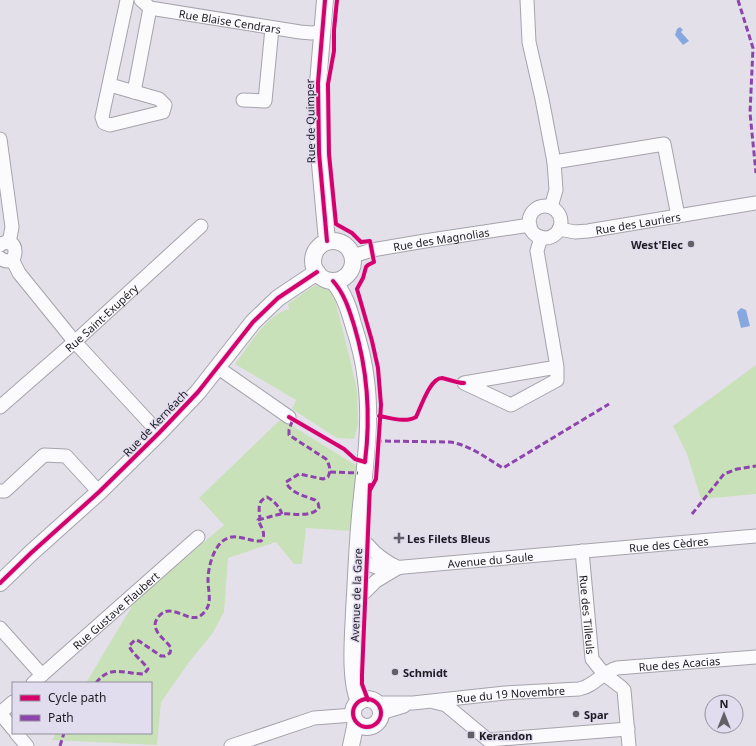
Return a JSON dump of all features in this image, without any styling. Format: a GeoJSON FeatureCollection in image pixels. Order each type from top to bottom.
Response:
{"type":"FeatureCollection","features":[{"type":"Feature","properties":{"kind":"main road","name":"Rue de Quimper"},"geometry":{"type":"LineString","coordinates":[[325,0],[318,83],[319,153],[327,241]]}},
{"type":"Feature","properties":{"kind":"main road"},"geometry":{"type":"LineString","coordinates":[[332,240],[343,243],[348,247],[353,256],[353,266],[350,272],[339,279],[327,280],[317,272],[314,266],[313,259],[318,247],[327,241],[332,240]]}},
{"type":"Feature","properties":{"kind":"main road","name":"Rue de Kernéach"},"geometry":{"type":"LineString","coordinates":[[0,583],[99,492],[159,433],[198,392],[253,322],[278,298],[317,272]]}},
{"type":"Feature","properties":{"kind":"main road","name":"Avenue de la Gare"},"geometry":{"type":"LineString","coordinates":[[339,279],[347,291],[363,341],[372,385],[372,442],[353,655],[355,688],[366,712]]}},
{"type":"Feature","properties":{"kind":"main road","name":"Avenue de la Gare"},"geometry":{"type":"LineString","coordinates":[[351,746],[366,712],[362,684],[366,563],[363,546]]}},
{"type":"Feature","properties":{"kind":"main road"},"geometry":{"type":"LineString","coordinates":[[359,746],[366,712]]}},
{"type":"Feature","properties":{"kind":"street"},"geometry":{"type":"LineString","coordinates":[[110,85],[159,99],[165,106],[163,112],[110,125],[104,123],[102,117],[127,0]]}},
{"type":"Feature","properties":{"kind":"street"},"geometry":{"type":"LineString","coordinates":[[526,0],[529,42],[546,117],[554,162],[556,190],[551,207]]}},
{"type":"Feature","properties":{"kind":"street"},"geometry":{"type":"LineString","coordinates":[[134,92],[146,4]]}},
{"type":"Feature","properties":{"kind":"street","name":"Rue Blaise Cendrars"},"geometry":{"type":"LineString","coordinates":[[146,4],[272,28],[312,33],[322,31]]}},
{"type":"Feature","properties":{"kind":"street"},"geometry":{"type":"LineString","coordinates":[[243,100],[265,101],[272,28]]}},
{"type":"Feature","properties":{"kind":"street"},"geometry":{"type":"LineString","coordinates":[[0,140],[12,227],[4,244],[14,246],[16,251],[6,259],[74,341],[159,433]]}},
{"type":"Feature","properties":{"kind":"street","name":"Rue des Lauriers"},"geometry":{"type":"LineString","coordinates":[[554,162],[664,144],[678,216],[588,232],[559,230]]}},
{"type":"Feature","properties":{"kind":"street"},"geometry":{"type":"LineString","coordinates":[[678,216],[756,203]]}},
{"type":"Feature","properties":{"kind":"street"},"geometry":{"type":"LineString","coordinates":[[546,206],[551,207],[559,214],[561,219],[559,230],[551,236],[541,237],[534,233],[530,225],[531,216],[537,208],[546,206]]}},
{"type":"Feature","properties":{"kind":"street","name":"Rue des Magnolias"},"geometry":{"type":"LineString","coordinates":[[353,256],[372,250],[503,228],[530,225]]}},
{"type":"Feature","properties":{"kind":"street","name":"Rue Saint-Exupéry"},"geometry":{"type":"LineString","coordinates":[[0,407],[201,226]]}},
{"type":"Feature","properties":{"kind":"street"},"geometry":{"type":"LineString","coordinates":[[541,237],[537,251],[556,367],[557,380],[510,405],[464,383],[556,367]]}},
{"type":"Feature","properties":{"kind":"street"},"geometry":{"type":"LineString","coordinates":[[217,367],[289,417]]}},
{"type":"Feature","properties":{"kind":"street"},"geometry":{"type":"LineString","coordinates":[[0,491],[5,491],[44,455],[66,456],[99,492]]}},
{"type":"Feature","properties":{"kind":"street","name":"Rue des Cèdres"},"geometry":{"type":"LineString","coordinates":[[582,551],[756,536]]}},
{"type":"Feature","properties":{"kind":"street","name":"Rue Gustave Flaubert"},"geometry":{"type":"LineString","coordinates":[[38,679],[198,537]]}},
{"type":"Feature","properties":{"kind":"street"},"geometry":{"type":"LineString","coordinates":[[363,546],[377,554],[388,563],[399,568]]}},
{"type":"Feature","properties":{"kind":"street","name":"Avenue du Saule"},"geometry":{"type":"LineString","coordinates":[[366,563],[380,569],[399,568],[582,551]]}},
{"type":"Feature","properties":{"kind":"street","name":"Rue des Tilleuls"},"geometry":{"type":"LineString","coordinates":[[582,551],[592,659],[604,674],[621,686],[624,690],[629,746]]}},
{"type":"Feature","properties":{"kind":"street"},"geometry":{"type":"LineString","coordinates":[[365,592],[376,581],[399,568]]}},
{"type":"Feature","properties":{"kind":"street"},"geometry":{"type":"LineString","coordinates":[[0,628],[38,679]]}},
{"type":"Feature","properties":{"kind":"street","name":"Rue des Acacias"},"geometry":{"type":"LineString","coordinates":[[604,674],[617,668],[756,657]]}},
{"type":"Feature","properties":{"kind":"street","name":"Rue du 19 Novembre"},"geometry":{"type":"LineString","coordinates":[[233,745],[314,718],[366,712],[413,703],[505,693],[583,688],[590,685],[604,674]]}},
{"type":"Feature","properties":{"kind":"street"},"geometry":{"type":"LineString","coordinates":[[426,702],[442,703],[446,705],[488,740],[628,729]]}},
{"type":"Feature","properties":{"kind":"street"},"geometry":{"type":"LineString","coordinates":[[12,703],[0,713],[12,728]]}},
{"type":"Feature","properties":{"kind":"street"},"geometry":{"type":"LineString","coordinates":[[17,734],[27,746]]}},
{"type":"Feature","properties":{"kind":"green space"},"geometry":{"type":"Polygon","coordinates":[[[315,285],[333,292],[350,359],[357,391],[358,424],[354,439],[337,438],[292,409],[296,400],[235,364],[252,340],[273,317],[289,309],[288,304],[315,285]]]}},
{"type":"Feature","properties":{"kind":"green space"},"geometry":{"type":"Polygon","coordinates":[[[756,365],[756,494],[701,499],[687,454],[673,426],[756,365]]]}},
{"type":"Feature","properties":{"kind":"green space"},"geometry":{"type":"Polygon","coordinates":[[[281,419],[357,466],[351,531],[306,528],[302,564],[294,564],[276,542],[228,558],[224,612],[212,634],[190,661],[161,702],[157,745],[52,740],[55,734],[152,734],[152,682],[87,682],[135,601],[224,525],[199,498],[281,419]]]}},
{"type":"Feature","properties":{"kind":"water"},"geometry":{"type":"Polygon","coordinates":[[[680,27],[683,30],[681,32],[689,41],[683,45],[675,35],[677,29],[680,27]]]}},
{"type":"Feature","properties":{"kind":"water"},"geometry":{"type":"Polygon","coordinates":[[[741,308],[746,310],[750,326],[741,328],[737,312],[741,308]]]}},
{"type":"Feature","properties":{"kind":"marked path"},"geometry":{"type":"LineString","coordinates":[[738,0],[753,48],[750,113],[756,173]]}},
{"type":"Feature","properties":{"kind":"marked path"},"geometry":{"type":"LineString","coordinates":[[376,441],[450,442],[471,449],[503,468],[609,404]]}},
{"type":"Feature","properties":{"kind":"marked path"},"geometry":{"type":"LineString","coordinates":[[258,520],[282,514],[307,514],[319,508],[318,503],[315,500],[294,491],[286,482],[299,474],[323,479],[328,477],[330,472],[326,459],[289,435],[289,430],[293,419]]}},
{"type":"Feature","properties":{"kind":"marked path"},"geometry":{"type":"LineString","coordinates":[[692,514],[724,474],[737,469],[756,466]]}},
{"type":"Feature","properties":{"kind":"marked path"},"geometry":{"type":"LineString","coordinates":[[330,472],[358,473]]}},
{"type":"Feature","properties":{"kind":"marked path"},"geometry":{"type":"LineString","coordinates":[[97,682],[101,677],[112,672],[118,671],[144,674],[148,669],[129,646],[135,640],[139,641],[161,656],[165,656],[170,653],[171,648],[156,629],[155,623],[158,617],[167,611],[193,618],[202,615],[209,603],[209,569],[213,556],[219,545],[223,541],[232,537],[261,541],[263,538],[263,533],[258,520],[260,518],[259,506],[260,503],[267,497],[276,504],[282,514]]}},
{"type":"Feature","properties":{"kind":"marked path"},"geometry":{"type":"LineString","coordinates":[[60,746],[64,734]]}},
{"type":"Feature","properties":{"kind":"cycle path"},"geometry":{"type":"LineString","coordinates":[[325,0],[318,83],[319,153],[327,241]]}},
{"type":"Feature","properties":{"kind":"cycle path"},"geometry":{"type":"LineString","coordinates":[[337,0],[334,30],[334,51],[328,84],[329,154],[336,224],[352,233],[361,242],[370,241],[374,262],[366,267],[363,278],[357,289],[378,368],[381,405],[376,479],[370,490]]}},
{"type":"Feature","properties":{"kind":"cycle path"},"geometry":{"type":"LineString","coordinates":[[0,583],[99,492],[159,433],[198,392],[253,322],[278,298],[317,272]]}},
{"type":"Feature","properties":{"kind":"cycle path"},"geometry":{"type":"LineString","coordinates":[[289,417],[344,449],[355,459],[365,462],[368,410],[365,376],[359,342],[348,307],[333,281]]}},
{"type":"Feature","properties":{"kind":"cycle path"},"geometry":{"type":"LineString","coordinates":[[379,416],[398,420],[412,419],[416,417],[423,400],[430,388],[438,379],[442,378],[464,383]]}},
{"type":"Feature","properties":{"kind":"cycle path"},"geometry":{"type":"LineString","coordinates":[[368,700],[362,684],[362,675],[370,485]]}},
{"type":"Feature","properties":{"kind":"cycle path"},"geometry":{"type":"LineString","coordinates":[[367,699],[377,703],[381,713],[377,723],[367,727],[357,723],[353,713],[357,703],[367,699]]}},
{"type":"Feature","properties":{"kind":"place","name":"West'Elec"},"geometry":{"type":"Point","coordinates":[691,244]}},
{"type":"Feature","properties":{"kind":"place","name":"Les Filets Bleus"},"geometry":{"type":"Point","coordinates":[399,538]}},
{"type":"Feature","properties":{"kind":"place","name":"Schmidt"},"geometry":{"type":"Point","coordinates":[395,672]}},
{"type":"Feature","properties":{"kind":"place","name":"Spar"},"geometry":{"type":"Point","coordinates":[576,714]}},
{"type":"Feature","properties":{"kind":"place","name":"Kerandon"},"geometry":{"type":"Point","coordinates":[471,735]}}]}
